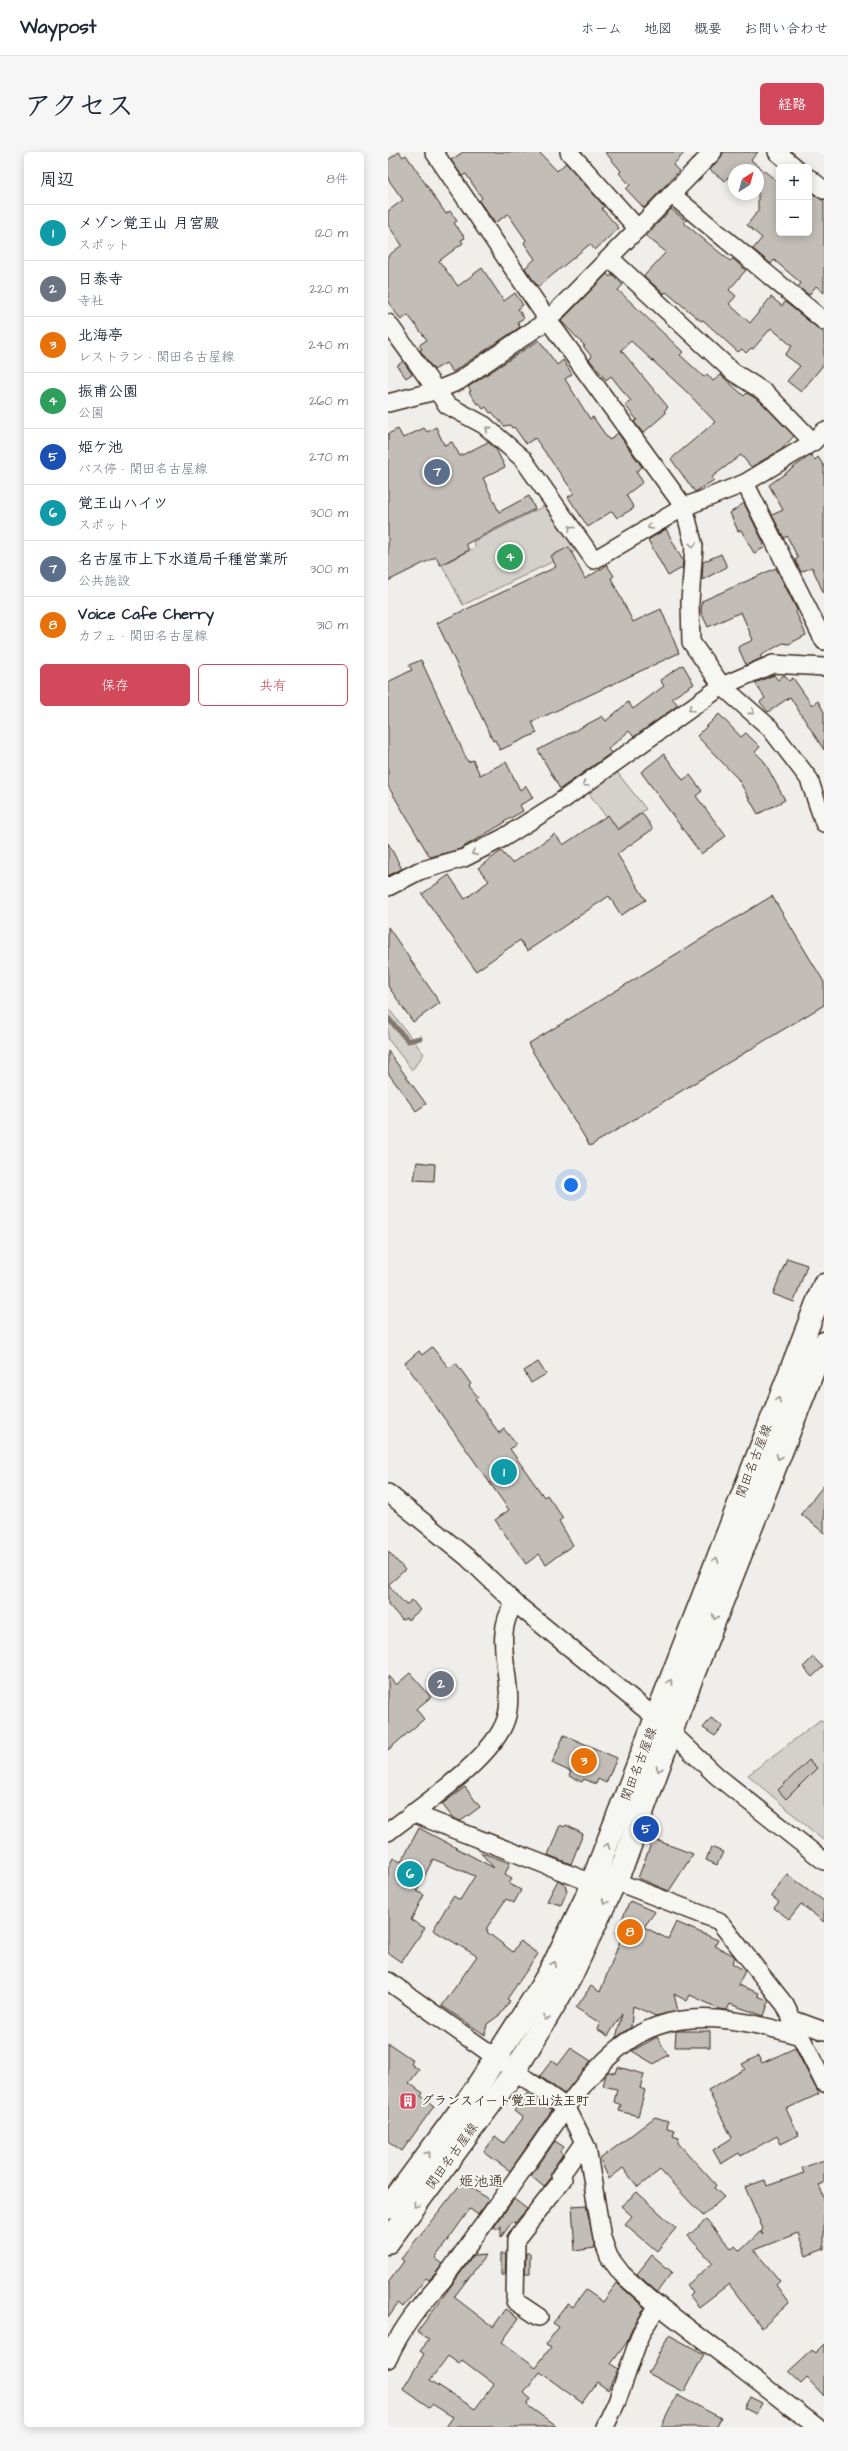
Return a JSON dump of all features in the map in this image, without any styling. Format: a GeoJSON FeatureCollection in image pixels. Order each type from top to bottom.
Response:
{"type":"FeatureCollection","features":[{"type":"Feature","properties":{"kind":"main road","name":"関田名古屋線"},"geometry":{"type":"LineString","coordinates":[[388,2242],[515,2071],[570,1978],[615,1881],[651,1792],[664,1725],[824,1286]]}},
{"type":"Feature","properties":{"kind":"main road","name":"関田名古屋線"},"geometry":{"type":"LineString","coordinates":[[388,2208],[471,2096],[553,1966],[664,1725],[824,1343]]}},
{"type":"Feature","properties":{"kind":"street"},"geometry":{"type":"LineString","coordinates":[[434,152],[548,320],[684,507],[694,546],[690,602],[691,642],[722,686],[770,728],[809,779],[824,823]]}},
{"type":"Feature","properties":{"kind":"street"},"geometry":{"type":"LineString","coordinates":[[569,152],[638,229]]}},
{"type":"Feature","properties":{"kind":"street"},"geometry":{"type":"LineString","coordinates":[[388,403],[435,391],[459,381],[548,320],[713,152]]}},
{"type":"Feature","properties":{"kind":"street"},"geometry":{"type":"LineString","coordinates":[[777,152],[791,164]]}},
{"type":"Feature","properties":{"kind":"street"},"geometry":{"type":"LineString","coordinates":[[812,180],[824,190]]}},
{"type":"Feature","properties":{"kind":"street"},"geometry":{"type":"LineString","coordinates":[[671,194],[824,321]]}},
{"type":"Feature","properties":{"kind":"street"},"geometry":{"type":"LineString","coordinates":[[388,323],[435,391],[447,405],[484,425],[523,459],[594,560],[684,507],[745,483],[819,436],[766,393],[733,372],[610,258]]}},
{"type":"Feature","properties":{"kind":"street"},"geometry":{"type":"LineString","coordinates":[[745,483],[824,641]]}},
{"type":"Feature","properties":{"kind":"street"},"geometry":{"type":"LineString","coordinates":[[388,887],[418,871],[464,858],[503,838],[557,804],[722,686],[773,664],[824,667]]}},
{"type":"Feature","properties":{"kind":"street"},"geometry":{"type":"LineString","coordinates":[[388,1493],[468,1558],[515,1603],[664,1725],[693,1756],[824,1861]]}},
{"type":"Feature","properties":{"kind":"street"},"geometry":{"type":"LineString","coordinates":[[388,1832],[478,1759],[500,1732],[506,1719],[508,1705],[503,1650],[507,1613],[515,1603]]}},
{"type":"Feature","properties":{"kind":"street"},"geometry":{"type":"LineString","coordinates":[[412,1813],[592,1883]]}},
{"type":"Feature","properties":{"kind":"street"},"geometry":{"type":"LineString","coordinates":[[615,1881],[719,1921],[785,2005],[824,2083]]}},
{"type":"Feature","properties":{"kind":"street"},"geometry":{"type":"LineString","coordinates":[[388,1981],[496,2056],[567,2108],[587,2148],[602,2238],[609,2257],[622,2274],[658,2305],[817,2427]]}},
{"type":"Feature","properties":{"kind":"street"},"geometry":{"type":"LineString","coordinates":[[388,2359],[401,2332],[418,2308],[443,2280],[567,2108],[593,2074],[608,2058],[633,2038],[656,2026],[683,2019],[723,2020],[800,2036]]}},
{"type":"Feature","properties":{"kind":"street"},"geometry":{"type":"LineString","coordinates":[[792,2019],[824,2031]]}},
{"type":"Feature","properties":{"kind":"street"},"geometry":{"type":"LineString","coordinates":[[539,2318],[515,2301],[516,2239],[563,2179],[560,2176],[584,2142]]}},
{"type":"Feature","properties":{"kind":"street"},"geometry":{"type":"LineString","coordinates":[[605,2427],[617,2401],[640,2333],[658,2305]]}},
{"type":"Feature","properties":{"kind":"shaded area"},"geometry":{"type":"Polygon","coordinates":[[[548,504],[579,549],[463,605],[442,565],[476,547],[473,542],[548,504]]]}},
{"type":"Feature","properties":{"kind":"shaded area"},"geometry":{"type":"Polygon","coordinates":[[[616,771],[646,809],[616,830],[587,791],[616,771]]]}},
{"type":"Feature","properties":{"kind":"shaded area"},"geometry":{"type":"Polygon","coordinates":[[[388,1008],[424,1054],[412,1070],[388,1039],[388,1008]]]}},
{"type":"Feature","properties":{"kind":"shaded area"},"geometry":{"type":"Polygon","coordinates":[[[820,1720],[824,1721],[824,1841],[748,1775],[820,1720]]]}},
{"type":"Feature","properties":{"kind":"building"},"geometry":{"type":"Polygon","coordinates":[[[399,152],[403,157],[406,155],[446,214],[450,211],[457,221],[454,223],[465,238],[461,240],[463,243],[439,261],[458,286],[482,268],[504,301],[515,293],[523,305],[518,309],[524,318],[517,322],[520,327],[453,372],[446,363],[434,370],[420,350],[422,349],[419,345],[427,340],[408,315],[401,320],[388,302],[388,256],[402,245],[388,225],[388,211],[403,200],[388,179],[388,160],[399,152]]]}},
{"type":"Feature","properties":{"kind":"building"},"geometry":{"type":"Polygon","coordinates":[[[463,152],[539,152],[557,171],[566,163],[604,206],[602,209],[619,228],[595,250],[590,244],[538,287],[525,268],[535,259],[524,243],[526,240],[508,214],[495,223],[479,201],[482,198],[466,174],[462,176],[451,160],[463,152]]]}},
{"type":"Feature","properties":{"kind":"building"},"geometry":{"type":"Polygon","coordinates":[[[605,152],[685,152],[673,165],[679,171],[644,208],[626,189],[630,185],[619,173],[621,171],[605,152]]]}},
{"type":"Feature","properties":{"kind":"building"},"geometry":{"type":"Polygon","coordinates":[[[724,152],[758,152],[751,160],[756,164],[728,164],[728,177],[725,181],[710,170],[724,152]]]}},
{"type":"Feature","properties":{"kind":"building"},"geometry":{"type":"Polygon","coordinates":[[[764,171],[776,181],[776,236],[812,236],[812,193],[824,201],[824,293],[816,286],[809,295],[798,287],[801,283],[774,260],[771,264],[753,249],[762,238],[747,225],[758,211],[758,200],[764,200],[764,171]]]}},
{"type":"Feature","properties":{"kind":"building"},"geometry":{"type":"Polygon","coordinates":[[[671,209],[686,221],[684,223],[730,261],[733,259],[746,270],[729,290],[736,296],[729,304],[750,323],[771,297],[782,306],[785,302],[824,333],[824,364],[801,392],[787,381],[800,366],[785,355],[792,346],[771,328],[753,349],[751,348],[746,353],[742,349],[738,352],[703,320],[701,321],[666,292],[664,294],[644,276],[666,252],[646,236],[671,209]]]}},
{"type":"Feature","properties":{"kind":"building"},"geometry":{"type":"Polygon","coordinates":[[[607,274],[610,277],[612,274],[623,285],[618,290],[683,352],[680,355],[704,377],[707,374],[713,381],[721,375],[744,396],[747,393],[760,401],[794,436],[781,450],[751,467],[741,455],[712,477],[714,480],[695,492],[671,459],[715,422],[687,392],[631,341],[621,350],[668,407],[664,411],[666,413],[643,433],[634,422],[637,420],[625,405],[631,401],[611,376],[606,380],[589,359],[592,357],[583,346],[585,346],[561,321],[607,274]]]}},
{"type":"Feature","properties":{"kind":"building"},"geometry":{"type":"Polygon","coordinates":[[[539,340],[557,365],[563,360],[572,374],[565,379],[590,419],[593,417],[609,440],[618,433],[642,467],[636,472],[643,482],[626,495],[634,508],[617,518],[612,511],[588,527],[568,497],[574,493],[535,438],[526,444],[514,427],[512,428],[510,425],[504,426],[492,412],[490,413],[486,407],[483,409],[479,403],[477,404],[469,392],[471,391],[468,387],[539,340]]]}},
{"type":"Feature","properties":{"kind":"building"},"geometry":{"type":"Polygon","coordinates":[[[403,361],[412,374],[406,378],[397,366],[403,361]]]}},
{"type":"Feature","properties":{"kind":"building"},"geometry":{"type":"Polygon","coordinates":[[[436,427],[444,445],[452,442],[460,456],[488,442],[496,449],[505,467],[483,478],[499,512],[529,496],[535,509],[466,544],[469,550],[440,565],[436,557],[388,581],[388,434],[398,429],[403,438],[424,428],[427,432],[436,427]]]}},
{"type":"Feature","properties":{"kind":"building"},"geometry":{"type":"Polygon","coordinates":[[[811,455],[815,460],[818,457],[824,466],[824,594],[812,567],[801,572],[795,560],[798,558],[787,536],[784,538],[772,515],[783,510],[769,485],[811,455]]]}},
{"type":"Feature","properties":{"kind":"building"},"geometry":{"type":"Polygon","coordinates":[[[744,503],[764,544],[764,548],[754,553],[741,530],[738,531],[730,513],[744,503]]]}},
{"type":"Feature","properties":{"kind":"building"},"geometry":{"type":"Polygon","coordinates":[[[666,529],[683,561],[682,568],[668,576],[648,540],[666,529]]]}},
{"type":"Feature","properties":{"kind":"building"},"geometry":{"type":"Polygon","coordinates":[[[569,547],[585,579],[607,565],[614,576],[611,578],[633,622],[661,609],[679,653],[532,722],[537,733],[500,750],[495,740],[493,741],[437,623],[556,567],[551,556],[569,547]]]}},
{"type":"Feature","properties":{"kind":"building"},"geometry":{"type":"Polygon","coordinates":[[[721,554],[727,567],[702,580],[703,562],[721,554]]]}},
{"type":"Feature","properties":{"kind":"building"},"geometry":{"type":"Polygon","coordinates":[[[776,568],[797,610],[796,612],[806,635],[789,644],[783,643],[760,656],[762,658],[746,665],[738,647],[753,640],[741,612],[708,627],[701,612],[702,601],[776,568]]]}},
{"type":"Feature","properties":{"kind":"building"},"geometry":{"type":"Polygon","coordinates":[[[421,660],[468,762],[473,760],[480,775],[506,762],[520,790],[526,786],[533,798],[520,805],[523,811],[460,849],[430,857],[388,786],[388,682],[412,670],[409,665],[421,660]]]}},
{"type":"Feature","properties":{"kind":"building"},"geometry":{"type":"Polygon","coordinates":[[[683,665],[694,684],[672,698],[678,705],[634,737],[629,731],[608,749],[611,753],[560,789],[538,750],[602,716],[606,721],[628,702],[633,709],[664,686],[660,680],[683,665]]]}},
{"type":"Feature","properties":{"kind":"building"},"geometry":{"type":"Polygon","coordinates":[[[774,675],[778,680],[784,675],[789,681],[793,678],[812,705],[818,701],[824,712],[824,750],[790,697],[768,712],[760,702],[765,698],[755,683],[774,675]]]}},
{"type":"Feature","properties":{"kind":"building"},"geometry":{"type":"Polygon","coordinates":[[[719,714],[741,737],[746,733],[760,747],[755,752],[764,761],[785,800],[758,814],[738,779],[697,736],[719,714]]]}},
{"type":"Feature","properties":{"kind":"building"},"geometry":{"type":"Polygon","coordinates":[[[664,754],[683,780],[690,775],[702,791],[696,796],[726,836],[701,854],[641,772],[664,754]]]}},
{"type":"Feature","properties":{"kind":"building"},"geometry":{"type":"Polygon","coordinates":[[[642,813],[653,829],[617,854],[646,900],[621,915],[609,896],[527,951],[520,940],[476,971],[422,894],[449,875],[465,899],[489,881],[478,868],[501,851],[512,863],[555,834],[563,845],[608,815],[618,830],[642,813]]]}},
{"type":"Feature","properties":{"kind":"building"},"geometry":{"type":"Polygon","coordinates":[[[388,843],[402,869],[388,876],[388,843]]]}},
{"type":"Feature","properties":{"kind":"building"},"geometry":{"type":"Polygon","coordinates":[[[772,896],[824,982],[824,1005],[590,1146],[528,1044],[772,896]]]}},
{"type":"Feature","properties":{"kind":"building"},"geometry":{"type":"Polygon","coordinates":[[[388,927],[440,1003],[413,1022],[388,986],[388,927]]]}},
{"type":"Feature","properties":{"kind":"building"},"geometry":{"type":"Polygon","coordinates":[[[388,1051],[426,1104],[416,1111],[388,1073],[388,1051]]]}},
{"type":"Feature","properties":{"kind":"building"},"geometry":{"type":"Polygon","coordinates":[[[417,1162],[435,1164],[434,1181],[414,1180],[417,1162]]]}},
{"type":"Feature","properties":{"kind":"building"},"geometry":{"type":"Polygon","coordinates":[[[787,1258],[807,1265],[794,1302],[773,1294],[787,1258]]]}},
{"type":"Feature","properties":{"kind":"building"},"geometry":{"type":"Polygon","coordinates":[[[432,1347],[449,1368],[456,1363],[471,1384],[469,1386],[478,1397],[475,1399],[499,1433],[504,1429],[516,1444],[510,1449],[544,1497],[547,1495],[563,1518],[559,1521],[573,1545],[546,1564],[539,1554],[526,1564],[495,1520],[509,1510],[405,1363],[419,1351],[422,1355],[432,1347]]]}},
{"type":"Feature","properties":{"kind":"building"},"geometry":{"type":"Polygon","coordinates":[[[538,1362],[546,1374],[531,1383],[524,1371],[538,1362]]]}},
{"type":"Feature","properties":{"kind":"building"},"geometry":{"type":"Polygon","coordinates":[[[824,1485],[824,1533],[801,1514],[824,1485]]]}},
{"type":"Feature","properties":{"kind":"building"},"geometry":{"type":"Polygon","coordinates":[[[388,1551],[405,1570],[388,1585],[388,1551]]]}},
{"type":"Feature","properties":{"kind":"building"},"geometry":{"type":"Polygon","coordinates":[[[388,1585],[406,1605],[412,1600],[420,1610],[408,1620],[406,1618],[402,1620],[388,1604],[388,1585]]]}},
{"type":"Feature","properties":{"kind":"building"},"geometry":{"type":"Polygon","coordinates":[[[813,1657],[823,1667],[812,1677],[803,1667],[813,1657]]]}},
{"type":"Feature","properties":{"kind":"building"},"geometry":{"type":"Polygon","coordinates":[[[410,1673],[431,1697],[416,1709],[424,1719],[388,1750],[388,1676],[396,1685],[410,1673]]]}},
{"type":"Feature","properties":{"kind":"building"},"geometry":{"type":"Polygon","coordinates":[[[711,1718],[723,1726],[715,1736],[703,1728],[711,1718]]]}},
{"type":"Feature","properties":{"kind":"building"},"geometry":{"type":"Polygon","coordinates":[[[564,1735],[617,1758],[606,1783],[598,1779],[596,1784],[584,1779],[582,1782],[569,1776],[571,1772],[552,1763],[564,1735]]]}},
{"type":"Feature","properties":{"kind":"building"},"geometry":{"type":"Polygon","coordinates":[[[809,1760],[817,1768],[786,1799],[778,1790],[809,1760]]]}},
{"type":"Feature","properties":{"kind":"building"},"geometry":{"type":"Polygon","coordinates":[[[465,1787],[480,1807],[461,1821],[453,1818],[442,1804],[465,1787]]]}},
{"type":"Feature","properties":{"kind":"building"},"geometry":{"type":"Polygon","coordinates":[[[560,1825],[564,1827],[566,1825],[583,1834],[571,1864],[548,1855],[560,1825]]]}},
{"type":"Feature","properties":{"kind":"building"},"geometry":{"type":"Polygon","coordinates":[[[419,1828],[494,1868],[480,1852],[510,1863],[505,1874],[512,1878],[509,1884],[521,1890],[514,1903],[506,1899],[486,1929],[488,1930],[487,1932],[513,1952],[520,1941],[538,1954],[507,1999],[510,2001],[501,2014],[487,2024],[485,2035],[442,2006],[477,1956],[433,1930],[453,1896],[460,1900],[475,1876],[433,1859],[417,1891],[424,1895],[411,1920],[425,1928],[401,1962],[388,1953],[388,1868],[393,1858],[401,1862],[419,1828]]]}},
{"type":"Feature","properties":{"kind":"building"},"geometry":{"type":"Polygon","coordinates":[[[653,1839],[693,1854],[669,1891],[638,1878],[653,1839]]]}},
{"type":"Feature","properties":{"kind":"building"},"geometry":{"type":"Polygon","coordinates":[[[711,1847],[723,1852],[717,1865],[706,1860],[711,1847]]]}},
{"type":"Feature","properties":{"kind":"building"},"geometry":{"type":"Polygon","coordinates":[[[787,1874],[824,1901],[824,1922],[801,1904],[789,1919],[774,1908],[779,1902],[771,1896],[787,1874]]]}},
{"type":"Feature","properties":{"kind":"building"},"geometry":{"type":"Polygon","coordinates":[[[558,1880],[564,1883],[567,1891],[561,1905],[547,1901],[558,1880]]]}},
{"type":"Feature","properties":{"kind":"building"},"geometry":{"type":"Polygon","coordinates":[[[630,1901],[655,1912],[644,1927],[668,1939],[676,1922],[718,1940],[715,1946],[733,1955],[735,1958],[732,1963],[745,1971],[738,1985],[759,1993],[758,1996],[769,2001],[764,2016],[730,2004],[727,2010],[720,2009],[690,1995],[687,2001],[674,1994],[678,2011],[656,2016],[633,2006],[631,2027],[616,2038],[622,2014],[608,2036],[597,2029],[600,2023],[576,2008],[591,1986],[600,1992],[622,1936],[616,1933],[630,1901]]]}},
{"type":"Feature","properties":{"kind":"building"},"geometry":{"type":"Polygon","coordinates":[[[676,2031],[710,2031],[710,2047],[675,2047],[676,2031]]]}},
{"type":"Feature","properties":{"kind":"building"},"geometry":{"type":"Polygon","coordinates":[[[657,2037],[668,2055],[654,2064],[632,2051],[657,2037]]]}},
{"type":"Feature","properties":{"kind":"building","name":"グランスイート覚王山法王町"},"geometry":{"type":"Polygon","coordinates":[[[388,2043],[413,2060],[411,2064],[419,2070],[409,2083],[423,2093],[421,2096],[434,2106],[402,2151],[388,2141],[388,2043]]]}},
{"type":"Feature","properties":{"kind":"building"},"geometry":{"type":"Polygon","coordinates":[[[571,2048],[591,2061],[564,2094],[540,2076],[552,2060],[558,2065],[571,2048]]]}},
{"type":"Feature","properties":{"kind":"building"},"geometry":{"type":"Polygon","coordinates":[[[795,2048],[819,2094],[786,2109],[799,2135],[781,2144],[777,2136],[741,2156],[739,2153],[721,2164],[713,2150],[732,2138],[708,2090],[745,2069],[742,2064],[758,2056],[762,2063],[795,2048]]]}},
{"type":"Feature","properties":{"kind":"building"},"geometry":{"type":"Polygon","coordinates":[[[618,2067],[644,2074],[640,2088],[645,2090],[638,2116],[619,2111],[621,2105],[614,2102],[617,2089],[603,2086],[606,2074],[608,2072],[616,2073],[618,2067]]]}},
{"type":"Feature","properties":{"kind":"building"},"geometry":{"type":"Polygon","coordinates":[[[528,2092],[552,2110],[510,2171],[484,2152],[495,2136],[504,2143],[523,2118],[514,2111],[528,2092]]]}},
{"type":"Feature","properties":{"kind":"building"},"geometry":{"type":"Polygon","coordinates":[[[655,2117],[668,2121],[667,2128],[675,2130],[673,2136],[679,2138],[678,2143],[716,2185],[714,2188],[724,2197],[703,2216],[660,2170],[638,2187],[623,2168],[609,2179],[600,2159],[655,2117]]]}},
{"type":"Feature","properties":{"kind":"building"},"geometry":{"type":"Polygon","coordinates":[[[555,2141],[564,2147],[560,2152],[563,2154],[552,2170],[550,2179],[544,2187],[531,2176],[555,2141]]]}},
{"type":"Feature","properties":{"kind":"building"},"geometry":{"type":"Polygon","coordinates":[[[824,2160],[824,2183],[819,2185],[824,2198],[824,2249],[806,2256],[798,2233],[754,2250],[780,2281],[776,2285],[789,2303],[762,2328],[729,2284],[699,2307],[690,2296],[693,2293],[687,2285],[713,2263],[688,2236],[706,2220],[732,2249],[735,2246],[740,2251],[760,2232],[763,2235],[761,2231],[763,2229],[745,2187],[765,2180],[767,2186],[804,2173],[802,2168],[824,2160]]]}},
{"type":"Feature","properties":{"kind":"building"},"geometry":{"type":"Polygon","coordinates":[[[463,2181],[489,2200],[478,2215],[470,2209],[435,2258],[443,2264],[429,2280],[426,2278],[403,2307],[398,2303],[388,2317],[388,2283],[404,2261],[401,2259],[463,2181]]]}},
{"type":"Feature","properties":{"kind":"building"},"geometry":{"type":"Polygon","coordinates":[[[637,2192],[676,2228],[657,2251],[625,2224],[632,2216],[621,2206],[637,2192]]]}},
{"type":"Feature","properties":{"kind":"building"},"geometry":{"type":"Polygon","coordinates":[[[514,2199],[527,2209],[515,2223],[513,2221],[501,2237],[501,2226],[498,2230],[494,2227],[514,2199]]]}},
{"type":"Feature","properties":{"kind":"building"},"geometry":{"type":"Polygon","coordinates":[[[586,2205],[595,2248],[575,2251],[572,2206],[586,2205]]]}},
{"type":"Feature","properties":{"kind":"building"},"geometry":{"type":"Polygon","coordinates":[[[526,2253],[530,2253],[530,2273],[525,2273],[526,2253]]]}},
{"type":"Feature","properties":{"kind":"building"},"geometry":{"type":"Polygon","coordinates":[[[501,2254],[506,2254],[505,2275],[501,2275],[501,2254]]]}},
{"type":"Feature","properties":{"kind":"building"},"geometry":{"type":"Polygon","coordinates":[[[486,2255],[454,2297],[493,2327],[506,2309],[519,2318],[502,2342],[536,2367],[551,2347],[546,2344],[559,2327],[553,2323],[568,2303],[573,2307],[586,2290],[603,2302],[617,2283],[645,2308],[632,2328],[627,2342],[611,2364],[618,2369],[608,2390],[597,2382],[582,2403],[540,2372],[524,2393],[531,2399],[527,2405],[557,2427],[446,2427],[453,2417],[432,2404],[429,2407],[403,2389],[424,2354],[420,2351],[429,2340],[417,2332],[473,2256],[486,2255]],[[448,2356],[430,2380],[475,2409],[494,2384],[462,2360],[459,2364],[448,2356]]]}},
{"type":"Feature","properties":{"kind":"building"},"geometry":{"type":"Polygon","coordinates":[[[652,2255],[672,2272],[657,2292],[637,2274],[652,2255]]]}},
{"type":"Feature","properties":{"kind":"building"},"geometry":{"type":"Polygon","coordinates":[[[669,2335],[704,2354],[684,2392],[648,2373],[669,2335]]]}},
{"type":"Feature","properties":{"kind":"building"},"geometry":{"type":"Polygon","coordinates":[[[824,2344],[824,2396],[807,2378],[801,2384],[788,2372],[812,2350],[815,2353],[824,2344]]]}},
{"type":"Feature","properties":{"kind":"building"},"geometry":{"type":"Polygon","coordinates":[[[677,2395],[721,2418],[716,2427],[661,2427],[677,2395]]]}},
{"type":"Feature","properties":{"kind":"building"},"geometry":{"type":"Polygon","coordinates":[[[750,2397],[762,2403],[756,2414],[744,2408],[750,2397]]]}},
{"type":"Feature","properties":{"kind":"waterway"},"geometry":{"type":"LineString","coordinates":[[388,1018],[408,1041],[420,1038]]}},
{"type":"Feature","properties":{"kind":"place","name":"名古屋市上下水道局千種営業所"},"geometry":{"type":"Point","coordinates":[437,472]}},
{"type":"Feature","properties":{"kind":"place","name":"振甫公園"},"geometry":{"type":"Point","coordinates":[510,557]}},
{"type":"Feature","properties":{"kind":"place","name":"メゾン覚王山 月宮殿"},"geometry":{"type":"Point","coordinates":[504,1472]}},
{"type":"Feature","properties":{"kind":"place","name":"日泰寺"},"geometry":{"type":"Point","coordinates":[441,1684]}},
{"type":"Feature","properties":{"kind":"place","name":"北海亭"},"geometry":{"type":"Point","coordinates":[584,1761]}},
{"type":"Feature","properties":{"kind":"place","name":"姫ケ池"},"geometry":{"type":"Point","coordinates":[646,1829]}},
{"type":"Feature","properties":{"kind":"place","name":"覚王山ハイツ"},"geometry":{"type":"Point","coordinates":[410,1874]}},
{"type":"Feature","properties":{"kind":"place","name":"Voice Cafe Cherry"},"geometry":{"type":"Point","coordinates":[630,1932]}},
{"type":"Feature","properties":{"kind":"place","name":"グランスイート覚王山法王町"},"geometry":{"type":"Point","coordinates":[408,2101]}},
{"type":"Feature","properties":{"kind":"district","name":"姫池通"},"geometry":{"type":"Point","coordinates":[481,2181]}}]}
